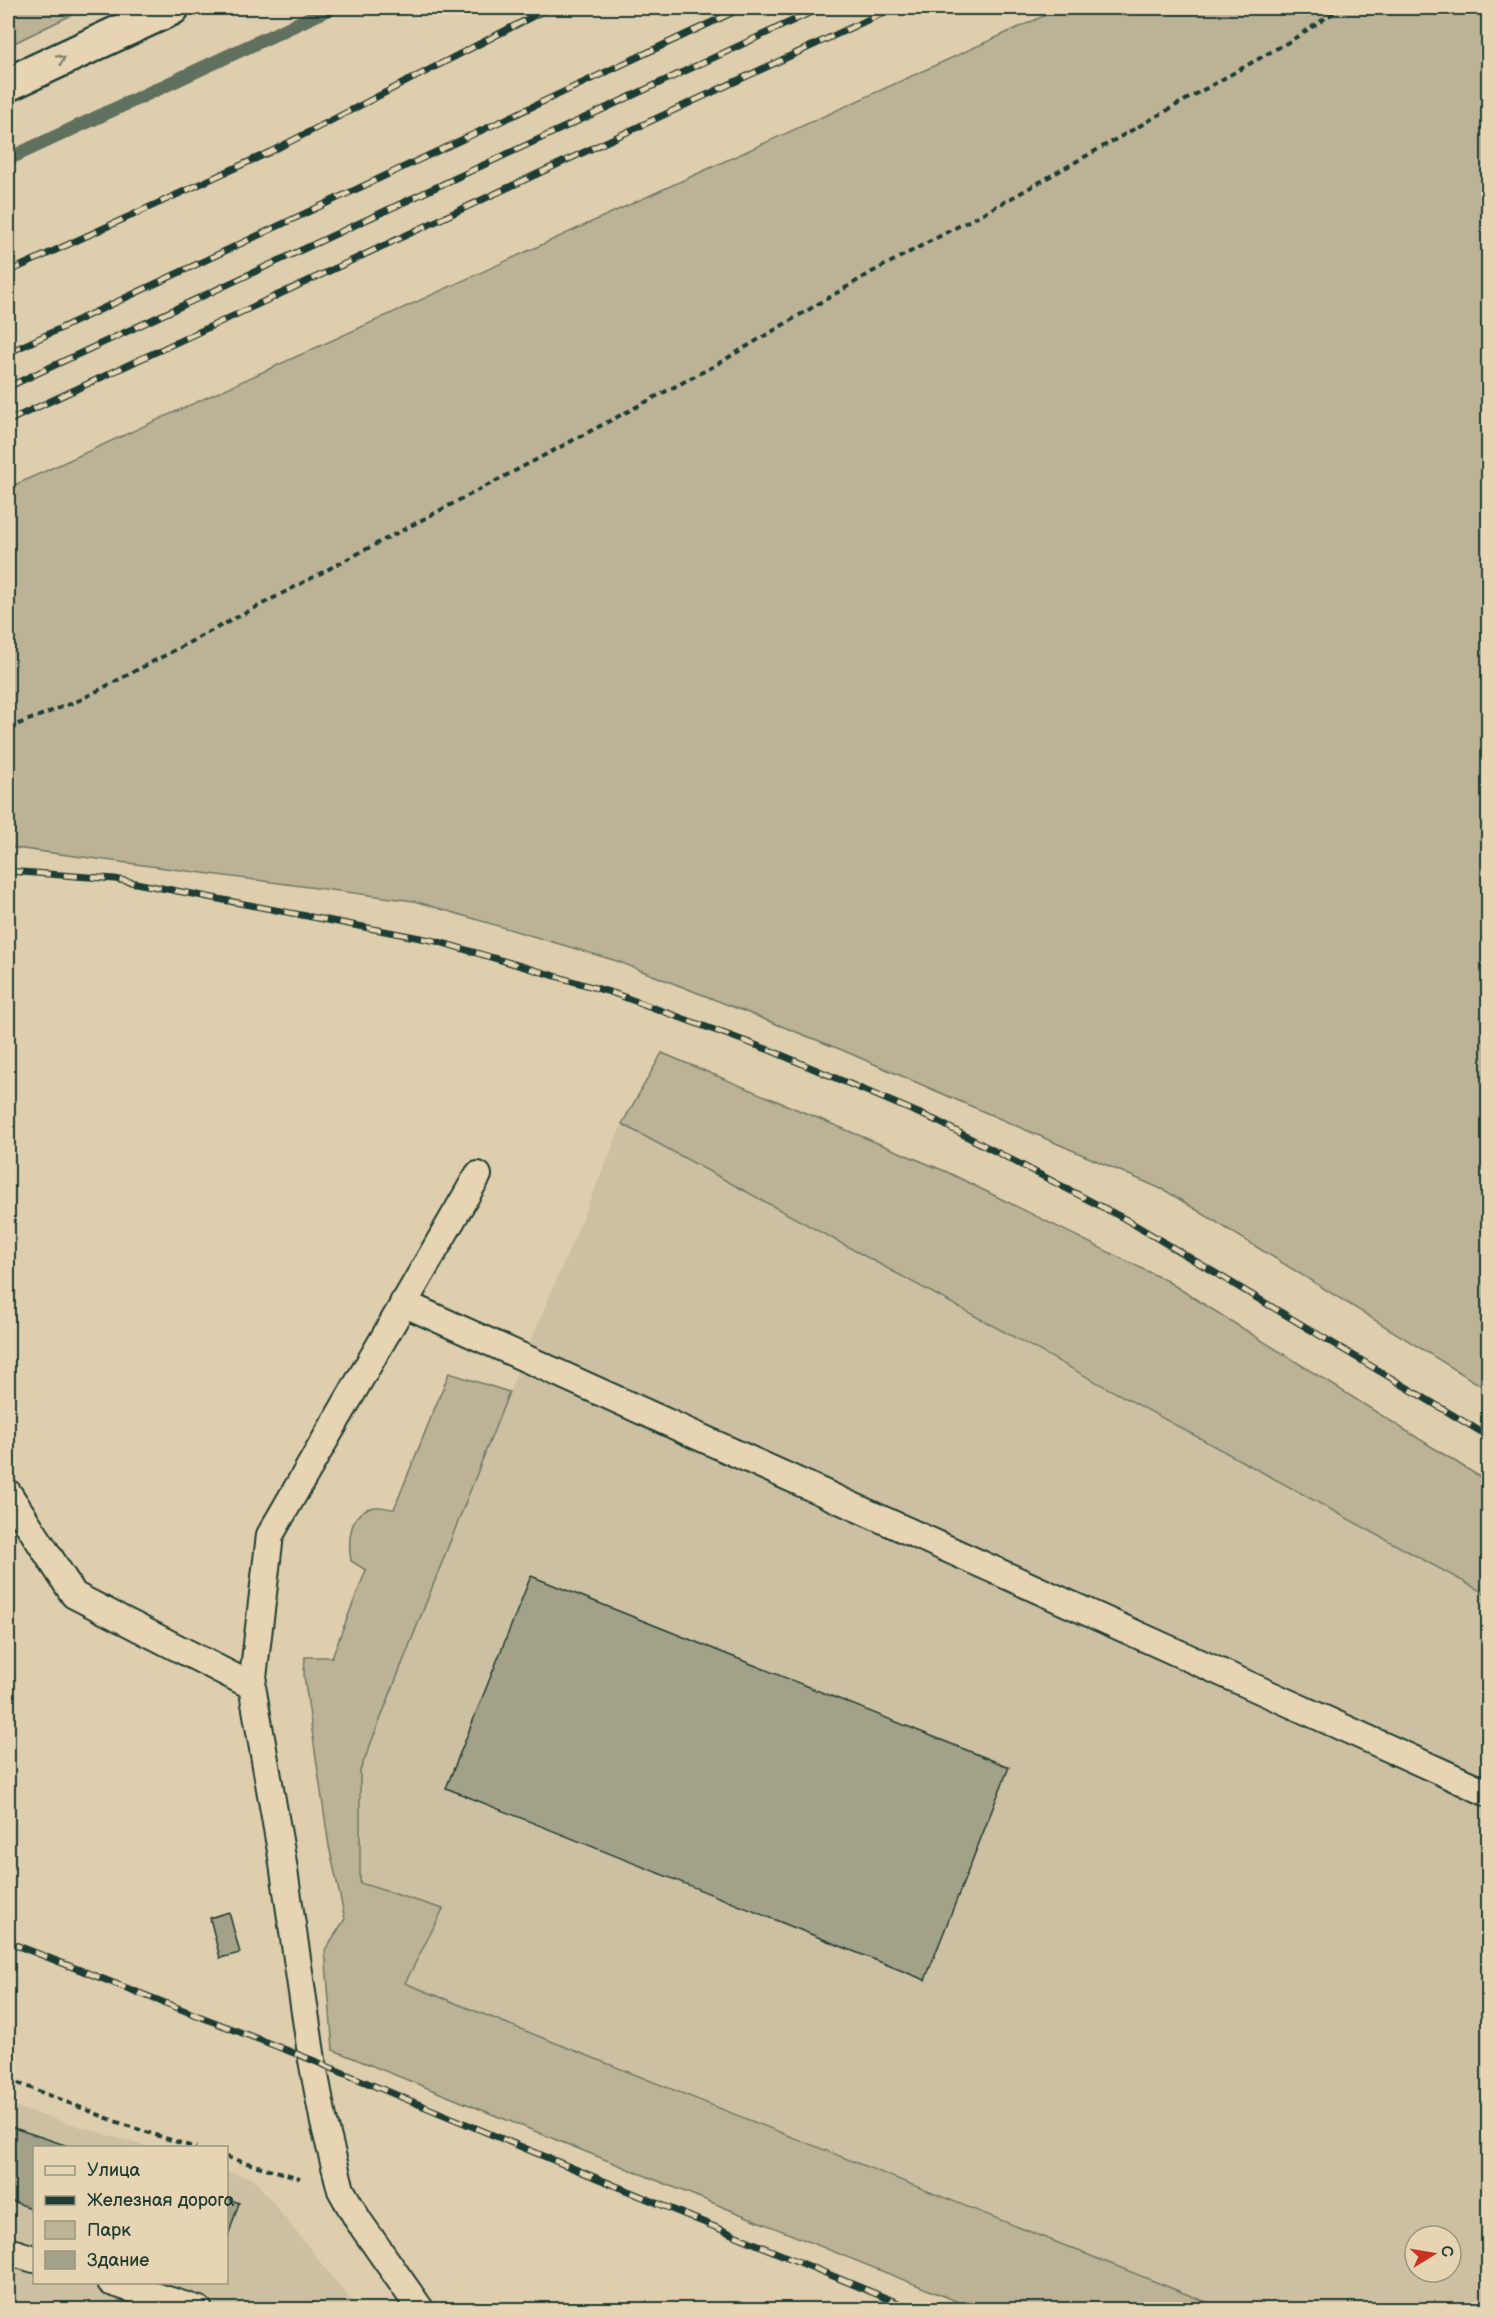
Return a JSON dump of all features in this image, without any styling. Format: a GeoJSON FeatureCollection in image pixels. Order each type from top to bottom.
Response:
{"type":"FeatureCollection","features":[{"type":"Feature","properties":{"kind":"main road"},"geometry":{"type":"LineString","coordinates":[[8,84],[172,8]]}},
{"type":"Feature","properties":{"kind":"lane"},"geometry":{"type":"LineString","coordinates":[[421,2310],[358,2220],[341,2190],[324,2123],[312,2060],[282,1857],[252,1686],[270,1535],[478,1175]]}},
{"type":"Feature","properties":{"kind":"lane"},"geometry":{"type":"LineString","coordinates":[[403,1303],[1488,1793]]}},
{"type":"Feature","properties":{"kind":"lane"},"geometry":{"type":"LineString","coordinates":[[8,1493],[74,1596],[252,1686]]}},
{"type":"Feature","properties":{"kind":"lane"},"geometry":{"type":"LineString","coordinates":[[8,2251],[33,2259]]}},
{"type":"Feature","properties":{"kind":"lane"},"geometry":{"type":"LineString","coordinates":[[114,2284],[199,2310]]}},
{"type":"Feature","properties":{"kind":"path"},"geometry":{"type":"LineString","coordinates":[[8,728],[80,700],[714,366],[872,272],[1008,200],[1292,40],[1341,8]]}},
{"type":"Feature","properties":{"kind":"path"},"geometry":{"type":"LineString","coordinates":[[8,2079],[125,2125],[190,2146]]}},
{"type":"Feature","properties":{"kind":"path"},"geometry":{"type":"LineString","coordinates":[[228,2158],[341,2190]]}},
{"type":"Feature","properties":{"kind":"shaded area"},"geometry":{"type":"Polygon","coordinates":[[[622,1124],[1488,1595],[1488,2309],[1224,2309],[405,1983],[360,1883],[360,1771],[509,1392],[622,1124]]]}},
{"type":"Feature","properties":{"kind":"shaded area"},"geometry":{"type":"Polygon","coordinates":[[[8,2105],[145,2146],[33,2146],[33,2284],[228,2284],[228,2171],[254,2179],[358,2309],[8,2309],[8,2105]]]}},
{"type":"Feature","properties":{"kind":"green space"},"geometry":{"type":"Polygon","coordinates":[[[8,8],[86,8],[8,46],[8,8]]]}},
{"type":"Feature","properties":{"kind":"green space"},"geometry":{"type":"Polygon","coordinates":[[[1061,8],[1488,8],[1488,1390],[1166,1191],[842,1050],[617,961],[414,901],[8,847],[8,488],[1061,8]]]}},
{"type":"Feature","properties":{"kind":"green space"},"geometry":{"type":"Polygon","coordinates":[[[662,1053],[947,1172],[1167,1281],[1488,1482],[1488,1595],[622,1124],[662,1053]]]}},
{"type":"Feature","properties":{"kind":"green space"},"geometry":{"type":"Polygon","coordinates":[[[449,1373],[509,1392],[360,1771],[360,1883],[443,1909],[405,1983],[1224,2309],[976,2309],[333,2050],[325,1950],[345,1919],[329,1846],[304,1676],[305,1657],[332,1657],[366,1570],[351,1561],[350,1536],[355,1520],[366,1509],[377,1507],[394,1509],[449,1373]]]}},
{"type":"Feature","properties":{"kind":"building"},"geometry":{"type":"Polygon","coordinates":[[[531,1576],[1009,1767],[925,1980],[446,1788],[531,1576]]]}},
{"type":"Feature","properties":{"kind":"building"},"geometry":{"type":"Polygon","coordinates":[[[229,1912],[240,1953],[220,1958],[210,1918],[229,1912]]]}},
{"type":"Feature","properties":{"kind":"building"},"geometry":{"type":"Polygon","coordinates":[[[8,2126],[68,2146],[33,2146],[33,2209],[8,2200],[8,2126]]]}},
{"type":"Feature","properties":{"kind":"building"},"geometry":{"type":"Polygon","coordinates":[[[228,2199],[239,2203],[228,2236],[228,2199]]]}},
{"type":"Feature","properties":{"kind":"waterway"},"geometry":{"type":"LineString","coordinates":[[8,159],[331,8]]}},
{"type":"Feature","properties":{"kind":"railway"},"geometry":{"type":"LineString","coordinates":[[8,272],[270,152],[549,8]]}},
{"type":"Feature","properties":{"kind":"railway"},"geometry":{"type":"LineString","coordinates":[[8,353],[742,8]]}},
{"type":"Feature","properties":{"kind":"railway"},"geometry":{"type":"LineString","coordinates":[[8,387],[820,8]]}},
{"type":"Feature","properties":{"kind":"railway"},"geometry":{"type":"LineString","coordinates":[[8,421],[893,8]]}},
{"type":"Feature","properties":{"kind":"railway"},"geometry":{"type":"LineString","coordinates":[[8,871],[115,879],[436,941],[613,993],[772,1051],[937,1121],[1125,1219],[1488,1436]]}},
{"type":"Feature","properties":{"kind":"railway"},"geometry":{"type":"LineString","coordinates":[[8,1942],[312,2060],[915,2310]]}}]}
